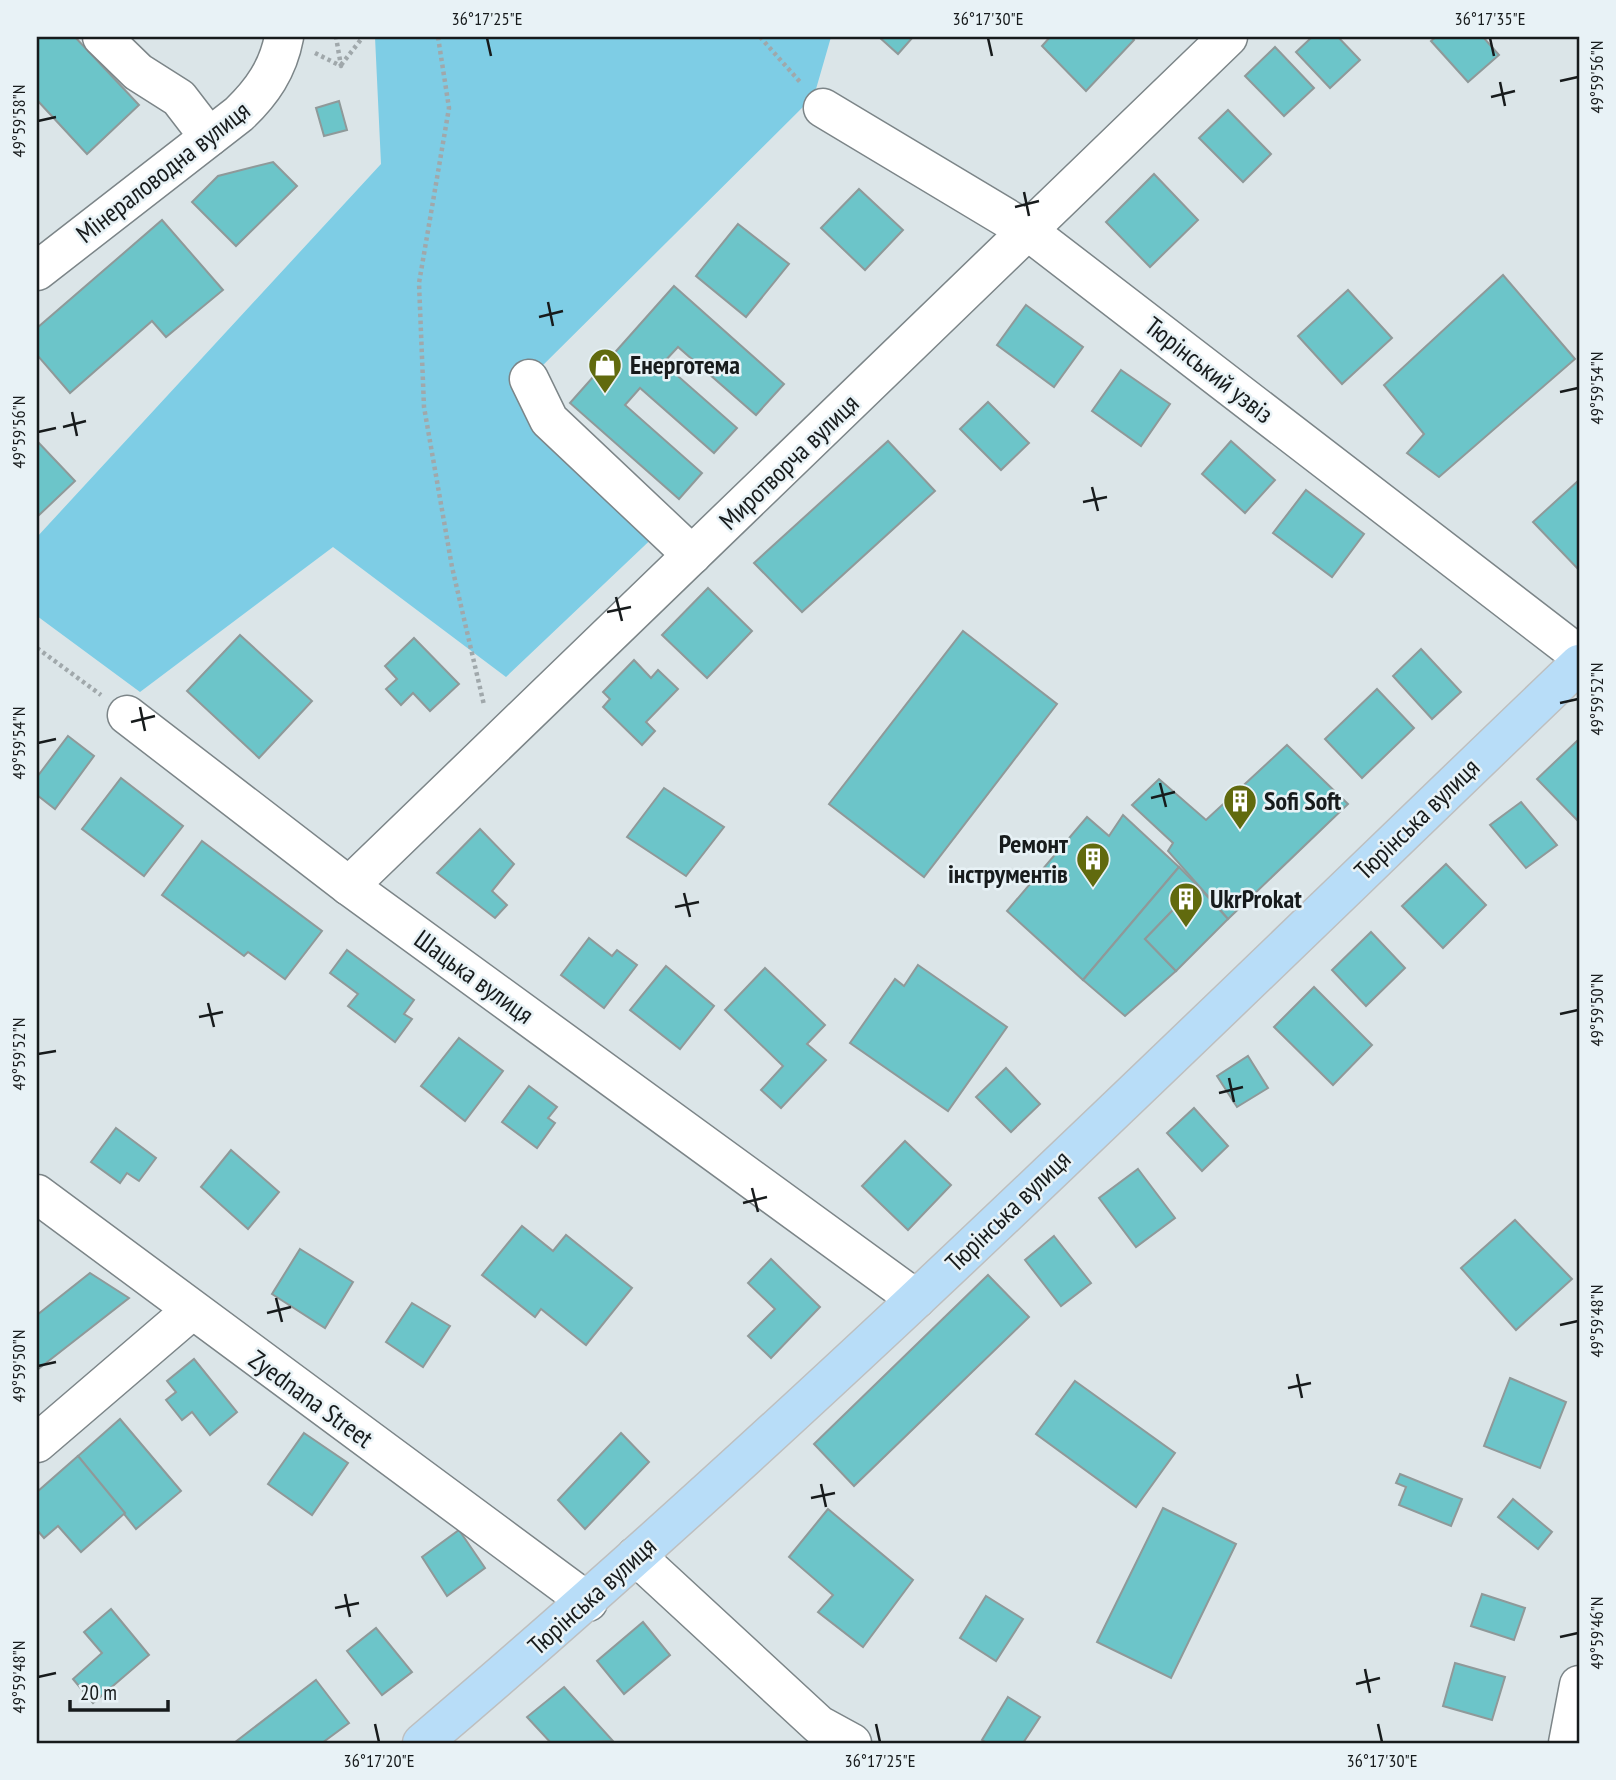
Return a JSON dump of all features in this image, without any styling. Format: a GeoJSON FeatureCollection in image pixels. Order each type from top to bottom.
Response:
{"type":"FeatureCollection","features":[{"type":"Feature","properties":{"kind":"main road","name":"Тюрінська вулиця"},"geometry":{"type":"LineString","coordinates":[[422,1743],[587,1602],[916,1299],[1579,664]]}},
{"type":"Feature","properties":{"kind":"street"},"geometry":{"type":"LineString","coordinates":[[103,37],[138,72],[179,98],[209,137]]}},
{"type":"Feature","properties":{"kind":"street","name":"Миротворча вулиця"},"geometry":{"type":"LineString","coordinates":[[349,886],[1228,37]]}},
{"type":"Feature","properties":{"kind":"street","name":"Мінераловодна вулиця"},"geometry":{"type":"LineString","coordinates":[[37,271],[209,137],[262,91],[282,46]]}},
{"type":"Feature","properties":{"kind":"street","name":"Тюрінський узвіз"},"geometry":{"type":"LineString","coordinates":[[823,108],[1028,231],[1579,655]]}},
{"type":"Feature","properties":{"kind":"street"},"geometry":{"type":"LineString","coordinates":[[529,379],[548,420],[692,555]]}},
{"type":"Feature","properties":{"kind":"street","name":"Шацька вулиця"},"geometry":{"type":"LineString","coordinates":[[127,715],[349,886],[916,1299]]}},
{"type":"Feature","properties":{"kind":"street","name":"Zyednana Street"},"geometry":{"type":"LineString","coordinates":[[37,1194],[191,1311],[587,1602]]}},
{"type":"Feature","properties":{"kind":"street"},"geometry":{"type":"LineString","coordinates":[[37,1443],[191,1311]]}},
{"type":"Feature","properties":{"kind":"street"},"geometry":{"type":"LineString","coordinates":[[636,1556],[820,1725],[852,1743]]}},
{"type":"Feature","properties":{"kind":"street"},"geometry":{"type":"LineString","coordinates":[[1568,1743],[1579,1685]]}},
{"type":"Feature","properties":{"kind":"path"},"geometry":{"type":"LineString","coordinates":[[337,37],[341,66]]}},
{"type":"Feature","properties":{"kind":"path"},"geometry":{"type":"LineString","coordinates":[[341,66],[363,37]]}},
{"type":"Feature","properties":{"kind":"path"},"geometry":{"type":"LineString","coordinates":[[438,37],[449,108],[419,283],[425,407],[453,567],[494,747]]}},
{"type":"Feature","properties":{"kind":"path"},"geometry":{"type":"LineString","coordinates":[[760,37],[823,108]]}},
{"type":"Feature","properties":{"kind":"path"},"geometry":{"type":"LineString","coordinates":[[282,46],[341,66]]}},
{"type":"Feature","properties":{"kind":"path"},"geometry":{"type":"LineString","coordinates":[[37,648],[127,715]]}},
{"type":"Feature","properties":{"kind":"shaded area"},"geometry":{"type":"Polygon","coordinates":[[[375,37],[831,37],[814,96],[529,379],[662,529],[506,677],[333,547],[140,692],[37,616],[37,537],[381,164],[375,37]]]}},
{"type":"Feature","properties":{"kind":"building"},"geometry":{"type":"Polygon","coordinates":[[[37,37],[75,37],[139,105],[87,154],[37,100],[37,37]]]}},
{"type":"Feature","properties":{"kind":"building"},"geometry":{"type":"Polygon","coordinates":[[[879,37],[913,37],[898,54],[879,37]]]}},
{"type":"Feature","properties":{"kind":"building"},"geometry":{"type":"Polygon","coordinates":[[[1050,37],[1131,37],[1134,40],[1086,91],[1042,46],[1050,37]]]}},
{"type":"Feature","properties":{"kind":"building"},"geometry":{"type":"Polygon","coordinates":[[[1312,37],[1338,37],[1360,60],[1330,88],[1296,52],[1312,37]]]}},
{"type":"Feature","properties":{"kind":"building"},"geometry":{"type":"Polygon","coordinates":[[[1436,37],[1483,37],[1499,55],[1468,82],[1431,41],[1436,37]]]}},
{"type":"Feature","properties":{"kind":"building"},"geometry":{"type":"Polygon","coordinates":[[[1275,47],[1314,88],[1284,116],[1245,76],[1275,47]]]}},
{"type":"Feature","properties":{"kind":"building"},"geometry":{"type":"Polygon","coordinates":[[[339,101],[347,130],[324,136],[316,108],[339,101]]]}},
{"type":"Feature","properties":{"kind":"building"},"geometry":{"type":"Polygon","coordinates":[[[1228,110],[1271,154],[1243,182],[1199,138],[1228,110]]]}},
{"type":"Feature","properties":{"kind":"building"},"geometry":{"type":"Polygon","coordinates":[[[273,162],[297,186],[236,246],[192,202],[218,176],[273,162]]]}},
{"type":"Feature","properties":{"kind":"building"},"geometry":{"type":"Polygon","coordinates":[[[1154,174],[1198,220],[1150,267],[1106,222],[1154,174]]]}},
{"type":"Feature","properties":{"kind":"building"},"geometry":{"type":"Polygon","coordinates":[[[859,189],[903,230],[865,270],[821,228],[859,189]]]}},
{"type":"Feature","properties":{"kind":"building"},"geometry":{"type":"Polygon","coordinates":[[[162,220],[223,290],[166,337],[152,321],[70,393],[37,355],[37,328],[162,220]]]}},
{"type":"Feature","properties":{"kind":"building"},"geometry":{"type":"Polygon","coordinates":[[[738,224],[789,264],[746,317],[696,276],[738,224]]]}},
{"type":"Feature","properties":{"kind":"building"},"geometry":{"type":"Polygon","coordinates":[[[1503,275],[1575,359],[1439,477],[1407,453],[1424,434],[1384,385],[1503,275]]]}},
{"type":"Feature","properties":{"kind":"building","name":"Енерготема"},"geometry":{"type":"Polygon","coordinates":[[[674,286],[784,384],[756,415],[678,347],[663,363],[737,428],[714,453],[640,388],[625,405],[702,473],[679,499],[570,403],[674,286]]]}},
{"type":"Feature","properties":{"kind":"building"},"geometry":{"type":"Polygon","coordinates":[[[1348,290],[1392,338],[1342,384],[1298,336],[1348,290]]]}},
{"type":"Feature","properties":{"kind":"building"},"geometry":{"type":"Polygon","coordinates":[[[1026,305],[1083,347],[1054,387],[997,345],[1026,305]]]}},
{"type":"Feature","properties":{"kind":"building"},"geometry":{"type":"Polygon","coordinates":[[[1121,370],[1170,404],[1141,446],[1092,411],[1121,370]]]}},
{"type":"Feature","properties":{"kind":"building"},"geometry":{"type":"Polygon","coordinates":[[[988,402],[1029,443],[1001,470],[960,429],[988,402]]]}},
{"type":"Feature","properties":{"kind":"building"},"geometry":{"type":"Polygon","coordinates":[[[37,441],[75,481],[37,517],[37,441]]]}},
{"type":"Feature","properties":{"kind":"building"},"geometry":{"type":"Polygon","coordinates":[[[888,441],[935,491],[802,612],[754,563],[888,441]]]}},
{"type":"Feature","properties":{"kind":"building"},"geometry":{"type":"Polygon","coordinates":[[[1231,441],[1275,480],[1245,513],[1202,474],[1231,441]]]}},
{"type":"Feature","properties":{"kind":"building"},"geometry":{"type":"Polygon","coordinates":[[[1579,480],[1579,570],[1533,522],[1579,480]]]}},
{"type":"Feature","properties":{"kind":"building"},"geometry":{"type":"Polygon","coordinates":[[[1306,490],[1364,534],[1332,577],[1273,533],[1306,490]]]}},
{"type":"Feature","properties":{"kind":"building"},"geometry":{"type":"Polygon","coordinates":[[[708,588],[752,631],[707,678],[662,635],[708,588]]]}},
{"type":"Feature","properties":{"kind":"building"},"geometry":{"type":"Polygon","coordinates":[[[963,631],[1057,704],[924,877],[829,804],[963,631]]]}},
{"type":"Feature","properties":{"kind":"building"},"geometry":{"type":"Polygon","coordinates":[[[240,635],[312,701],[259,758],[187,691],[240,635]]]}},
{"type":"Feature","properties":{"kind":"building"},"geometry":{"type":"Polygon","coordinates":[[[414,638],[459,684],[430,711],[413,693],[401,705],[386,689],[397,679],[385,666],[414,638]]]}},
{"type":"Feature","properties":{"kind":"building"},"geometry":{"type":"Polygon","coordinates":[[[1421,649],[1461,692],[1432,719],[1393,676],[1421,649]]]}},
{"type":"Feature","properties":{"kind":"building"},"geometry":{"type":"Polygon","coordinates":[[[634,660],[651,678],[658,670],[678,689],[646,722],[655,731],[642,745],[603,707],[610,699],[603,692],[634,660]]]}},
{"type":"Feature","properties":{"kind":"building"},"geometry":{"type":"Polygon","coordinates":[[[1377,689],[1414,728],[1362,778],[1325,739],[1377,689]]]}},
{"type":"Feature","properties":{"kind":"building"},"geometry":{"type":"Polygon","coordinates":[[[68,736],[94,756],[55,809],[37,795],[37,777],[68,736]]]}},
{"type":"Feature","properties":{"kind":"building"},"geometry":{"type":"Polygon","coordinates":[[[1579,739],[1579,822],[1537,779],[1579,739]]]}},
{"type":"Feature","properties":{"kind":"building","name":"Sofi Soft"},"geometry":{"type":"Polygon","coordinates":[[[1287,745],[1348,804],[1228,919],[1168,851],[1173,843],[1132,805],[1159,779],[1206,820],[1287,745]]]}},
{"type":"Feature","properties":{"kind":"building"},"geometry":{"type":"Polygon","coordinates":[[[121,778],[183,826],[144,876],[82,829],[121,778]]]}},
{"type":"Feature","properties":{"kind":"building"},"geometry":{"type":"Polygon","coordinates":[[[664,788],[724,827],[686,876],[627,837],[664,788]]]}},
{"type":"Feature","properties":{"kind":"building"},"geometry":{"type":"Polygon","coordinates":[[[1521,802],[1557,845],[1526,868],[1490,825],[1521,802]]]}},
{"type":"Feature","properties":{"kind":"building","name":"Ремонт інструментів"},"geometry":{"type":"Polygon","coordinates":[[[1123,815],[1179,867],[1083,980],[1007,911],[1087,817],[1109,836],[1123,815]]]}},
{"type":"Feature","properties":{"kind":"building"},"geometry":{"type":"Polygon","coordinates":[[[480,829],[514,864],[492,891],[507,905],[495,918],[437,873],[480,829]]]}},
{"type":"Feature","properties":{"kind":"building"},"geometry":{"type":"Polygon","coordinates":[[[202,841],[322,931],[285,979],[248,952],[244,956],[162,895],[202,841]]]}},
{"type":"Feature","properties":{"kind":"building"},"geometry":{"type":"Polygon","coordinates":[[[1446,864],[1486,905],[1443,948],[1402,906],[1446,864]]]}},
{"type":"Feature","properties":{"kind":"building"},"geometry":{"type":"Polygon","coordinates":[[[1179,867],[1197,885],[1145,939],[1176,971],[1125,1016],[1083,980],[1179,867]]]}},
{"type":"Feature","properties":{"kind":"building","name":"UkrProkat"},"geometry":{"type":"Polygon","coordinates":[[[1197,885],[1228,919],[1176,971],[1145,939],[1197,885]]]}},
{"type":"Feature","properties":{"kind":"building"},"geometry":{"type":"Polygon","coordinates":[[[1371,932],[1405,968],[1366,1006],[1332,970],[1371,932]]]}},
{"type":"Feature","properties":{"kind":"building"},"geometry":{"type":"Polygon","coordinates":[[[589,938],[612,956],[617,950],[637,965],[604,1008],[561,975],[589,938]]]}},
{"type":"Feature","properties":{"kind":"building"},"geometry":{"type":"Polygon","coordinates":[[[347,950],[414,1000],[404,1014],[412,1019],[395,1042],[348,1006],[358,994],[330,973],[347,950]]]}},
{"type":"Feature","properties":{"kind":"building"},"geometry":{"type":"Polygon","coordinates":[[[918,965],[1007,1027],[948,1111],[850,1043],[895,979],[904,986],[918,965]]]}},
{"type":"Feature","properties":{"kind":"building"},"geometry":{"type":"Polygon","coordinates":[[[666,966],[714,1006],[680,1049],[630,1010],[666,966]]]}},
{"type":"Feature","properties":{"kind":"building"},"geometry":{"type":"Polygon","coordinates":[[[765,968],[825,1025],[807,1044],[826,1060],[781,1108],[761,1090],[783,1066],[725,1010],[765,968]]]}},
{"type":"Feature","properties":{"kind":"building"},"geometry":{"type":"Polygon","coordinates":[[[1314,987],[1372,1045],[1333,1085],[1274,1027],[1314,987]]]}},
{"type":"Feature","properties":{"kind":"building"},"geometry":{"type":"Polygon","coordinates":[[[459,1038],[503,1071],[465,1121],[421,1086],[459,1038]]]}},
{"type":"Feature","properties":{"kind":"building"},"geometry":{"type":"Polygon","coordinates":[[[1248,1056],[1268,1088],[1237,1107],[1217,1076],[1248,1056]]]}},
{"type":"Feature","properties":{"kind":"building"},"geometry":{"type":"Polygon","coordinates":[[[1006,1068],[1040,1104],[1011,1132],[976,1097],[1006,1068]]]}},
{"type":"Feature","properties":{"kind":"building"},"geometry":{"type":"Polygon","coordinates":[[[529,1086],[557,1107],[548,1118],[555,1123],[537,1148],[502,1122],[529,1086]]]}},
{"type":"Feature","properties":{"kind":"building"},"geometry":{"type":"Polygon","coordinates":[[[1194,1108],[1228,1146],[1202,1171],[1167,1133],[1194,1108]]]}},
{"type":"Feature","properties":{"kind":"building"},"geometry":{"type":"Polygon","coordinates":[[[116,1128],[156,1158],[139,1181],[127,1173],[120,1183],[91,1162],[116,1128]]]}},
{"type":"Feature","properties":{"kind":"building"},"geometry":{"type":"Polygon","coordinates":[[[905,1141],[951,1185],[908,1230],[862,1186],[905,1141]]]}},
{"type":"Feature","properties":{"kind":"building"},"geometry":{"type":"Polygon","coordinates":[[[231,1150],[279,1192],[248,1229],[201,1187],[231,1150]]]}},
{"type":"Feature","properties":{"kind":"building"},"geometry":{"type":"Polygon","coordinates":[[[1138,1169],[1175,1218],[1136,1247],[1099,1198],[1138,1169]]]}},
{"type":"Feature","properties":{"kind":"building"},"geometry":{"type":"Polygon","coordinates":[[[1515,1220],[1572,1279],[1516,1330],[1461,1268],[1515,1220]]]}},
{"type":"Feature","properties":{"kind":"building"},"geometry":{"type":"Polygon","coordinates":[[[522,1226],[553,1251],[566,1235],[632,1288],[586,1345],[541,1309],[535,1317],[482,1275],[522,1226]]]}},
{"type":"Feature","properties":{"kind":"building"},"geometry":{"type":"Polygon","coordinates":[[[1054,1236],[1091,1283],[1061,1306],[1025,1260],[1054,1236]]]}},
{"type":"Feature","properties":{"kind":"building"},"geometry":{"type":"Polygon","coordinates":[[[300,1249],[353,1282],[325,1328],[272,1294],[300,1249]]]}},
{"type":"Feature","properties":{"kind":"building"},"geometry":{"type":"Polygon","coordinates":[[[771,1259],[820,1307],[771,1358],[748,1336],[775,1309],[748,1283],[771,1259]]]}},
{"type":"Feature","properties":{"kind":"building"},"geometry":{"type":"Polygon","coordinates":[[[90,1273],[129,1298],[37,1370],[37,1315],[90,1273]]]}},
{"type":"Feature","properties":{"kind":"building"},"geometry":{"type":"Polygon","coordinates":[[[988,1275],[1029,1317],[854,1486],[814,1444],[988,1275]]]}},
{"type":"Feature","properties":{"kind":"building"},"geometry":{"type":"Polygon","coordinates":[[[412,1303],[450,1326],[423,1367],[386,1342],[412,1303]]]}},
{"type":"Feature","properties":{"kind":"building"},"geometry":{"type":"Polygon","coordinates":[[[194,1359],[237,1412],[210,1435],[192,1412],[182,1420],[166,1400],[176,1392],[167,1381],[194,1359]]]}},
{"type":"Feature","properties":{"kind":"building"},"geometry":{"type":"Polygon","coordinates":[[[1510,1378],[1566,1402],[1540,1468],[1484,1446],[1510,1378]]]}},
{"type":"Feature","properties":{"kind":"building"},"geometry":{"type":"Polygon","coordinates":[[[1075,1381],[1175,1453],[1136,1507],[1036,1434],[1075,1381]]]}},
{"type":"Feature","properties":{"kind":"building"},"geometry":{"type":"Polygon","coordinates":[[[120,1419],[181,1491],[136,1529],[78,1456],[120,1419]]]}},
{"type":"Feature","properties":{"kind":"building"},"geometry":{"type":"Polygon","coordinates":[[[304,1433],[348,1463],[312,1515],[268,1484],[304,1433]]]}},
{"type":"Feature","properties":{"kind":"building"},"geometry":{"type":"Polygon","coordinates":[[[621,1433],[649,1462],[585,1529],[558,1500],[621,1433]]]}},
{"type":"Feature","properties":{"kind":"building"},"geometry":{"type":"Polygon","coordinates":[[[78,1456],[125,1513],[81,1552],[58,1526],[44,1538],[37,1530],[37,1492],[78,1456]]]}},
{"type":"Feature","properties":{"kind":"building"},"geometry":{"type":"Polygon","coordinates":[[[1400,1474],[1462,1499],[1451,1526],[1399,1505],[1406,1487],[1396,1483],[1400,1474]]]}},
{"type":"Feature","properties":{"kind":"building"},"geometry":{"type":"Polygon","coordinates":[[[1513,1499],[1552,1532],[1538,1549],[1498,1517],[1513,1499]]]}},
{"type":"Feature","properties":{"kind":"building"},"geometry":{"type":"Polygon","coordinates":[[[1163,1508],[1236,1544],[1171,1678],[1097,1642],[1163,1508]]]}},
{"type":"Feature","properties":{"kind":"building"},"geometry":{"type":"Polygon","coordinates":[[[828,1509],[913,1580],[863,1647],[818,1612],[833,1595],[789,1557],[828,1509]]]}},
{"type":"Feature","properties":{"kind":"building"},"geometry":{"type":"Polygon","coordinates":[[[459,1530],[485,1568],[447,1596],[422,1557],[459,1530]]]}},
{"type":"Feature","properties":{"kind":"building"},"geometry":{"type":"Polygon","coordinates":[[[1482,1594],[1525,1608],[1514,1640],[1471,1626],[1482,1594]]]}},
{"type":"Feature","properties":{"kind":"building"},"geometry":{"type":"Polygon","coordinates":[[[986,1596],[1023,1619],[996,1661],[960,1638],[986,1596]]]}},
{"type":"Feature","properties":{"kind":"building"},"geometry":{"type":"Polygon","coordinates":[[[111,1609],[149,1655],[93,1703],[73,1679],[102,1653],[84,1632],[111,1609]]]}},
{"type":"Feature","properties":{"kind":"building"},"geometry":{"type":"Polygon","coordinates":[[[643,1622],[670,1655],[624,1694],[597,1661],[643,1622]]]}},
{"type":"Feature","properties":{"kind":"building"},"geometry":{"type":"Polygon","coordinates":[[[376,1628],[412,1672],[382,1695],[347,1651],[376,1628]]]}},
{"type":"Feature","properties":{"kind":"building"},"geometry":{"type":"Polygon","coordinates":[[[1455,1663],[1505,1677],[1492,1720],[1443,1706],[1455,1663]]]}},
{"type":"Feature","properties":{"kind":"building"},"geometry":{"type":"Polygon","coordinates":[[[316,1680],[349,1723],[322,1743],[234,1743],[316,1680]]]}},
{"type":"Feature","properties":{"kind":"building"},"geometry":{"type":"Polygon","coordinates":[[[564,1687],[613,1741],[551,1743],[527,1717],[564,1687]]]}},
{"type":"Feature","properties":{"kind":"building"},"geometry":{"type":"Polygon","coordinates":[[[1008,1697],[1040,1717],[1023,1743],[987,1743],[982,1740],[1008,1697]]]}},
{"type":"Feature","properties":{"kind":"place","name":"Енерготема"},"geometry":{"type":"Point","coordinates":[605,395]}},
{"type":"Feature","properties":{"kind":"place","name":"Sofi Soft"},"geometry":{"type":"Point","coordinates":[1240,831]}},
{"type":"Feature","properties":{"kind":"place","name":"Ремонт інструментів"},"geometry":{"type":"Point","coordinates":[1093,889]}},
{"type":"Feature","properties":{"kind":"place","name":"UkrProkat"},"geometry":{"type":"Point","coordinates":[1186,929]}}]}
